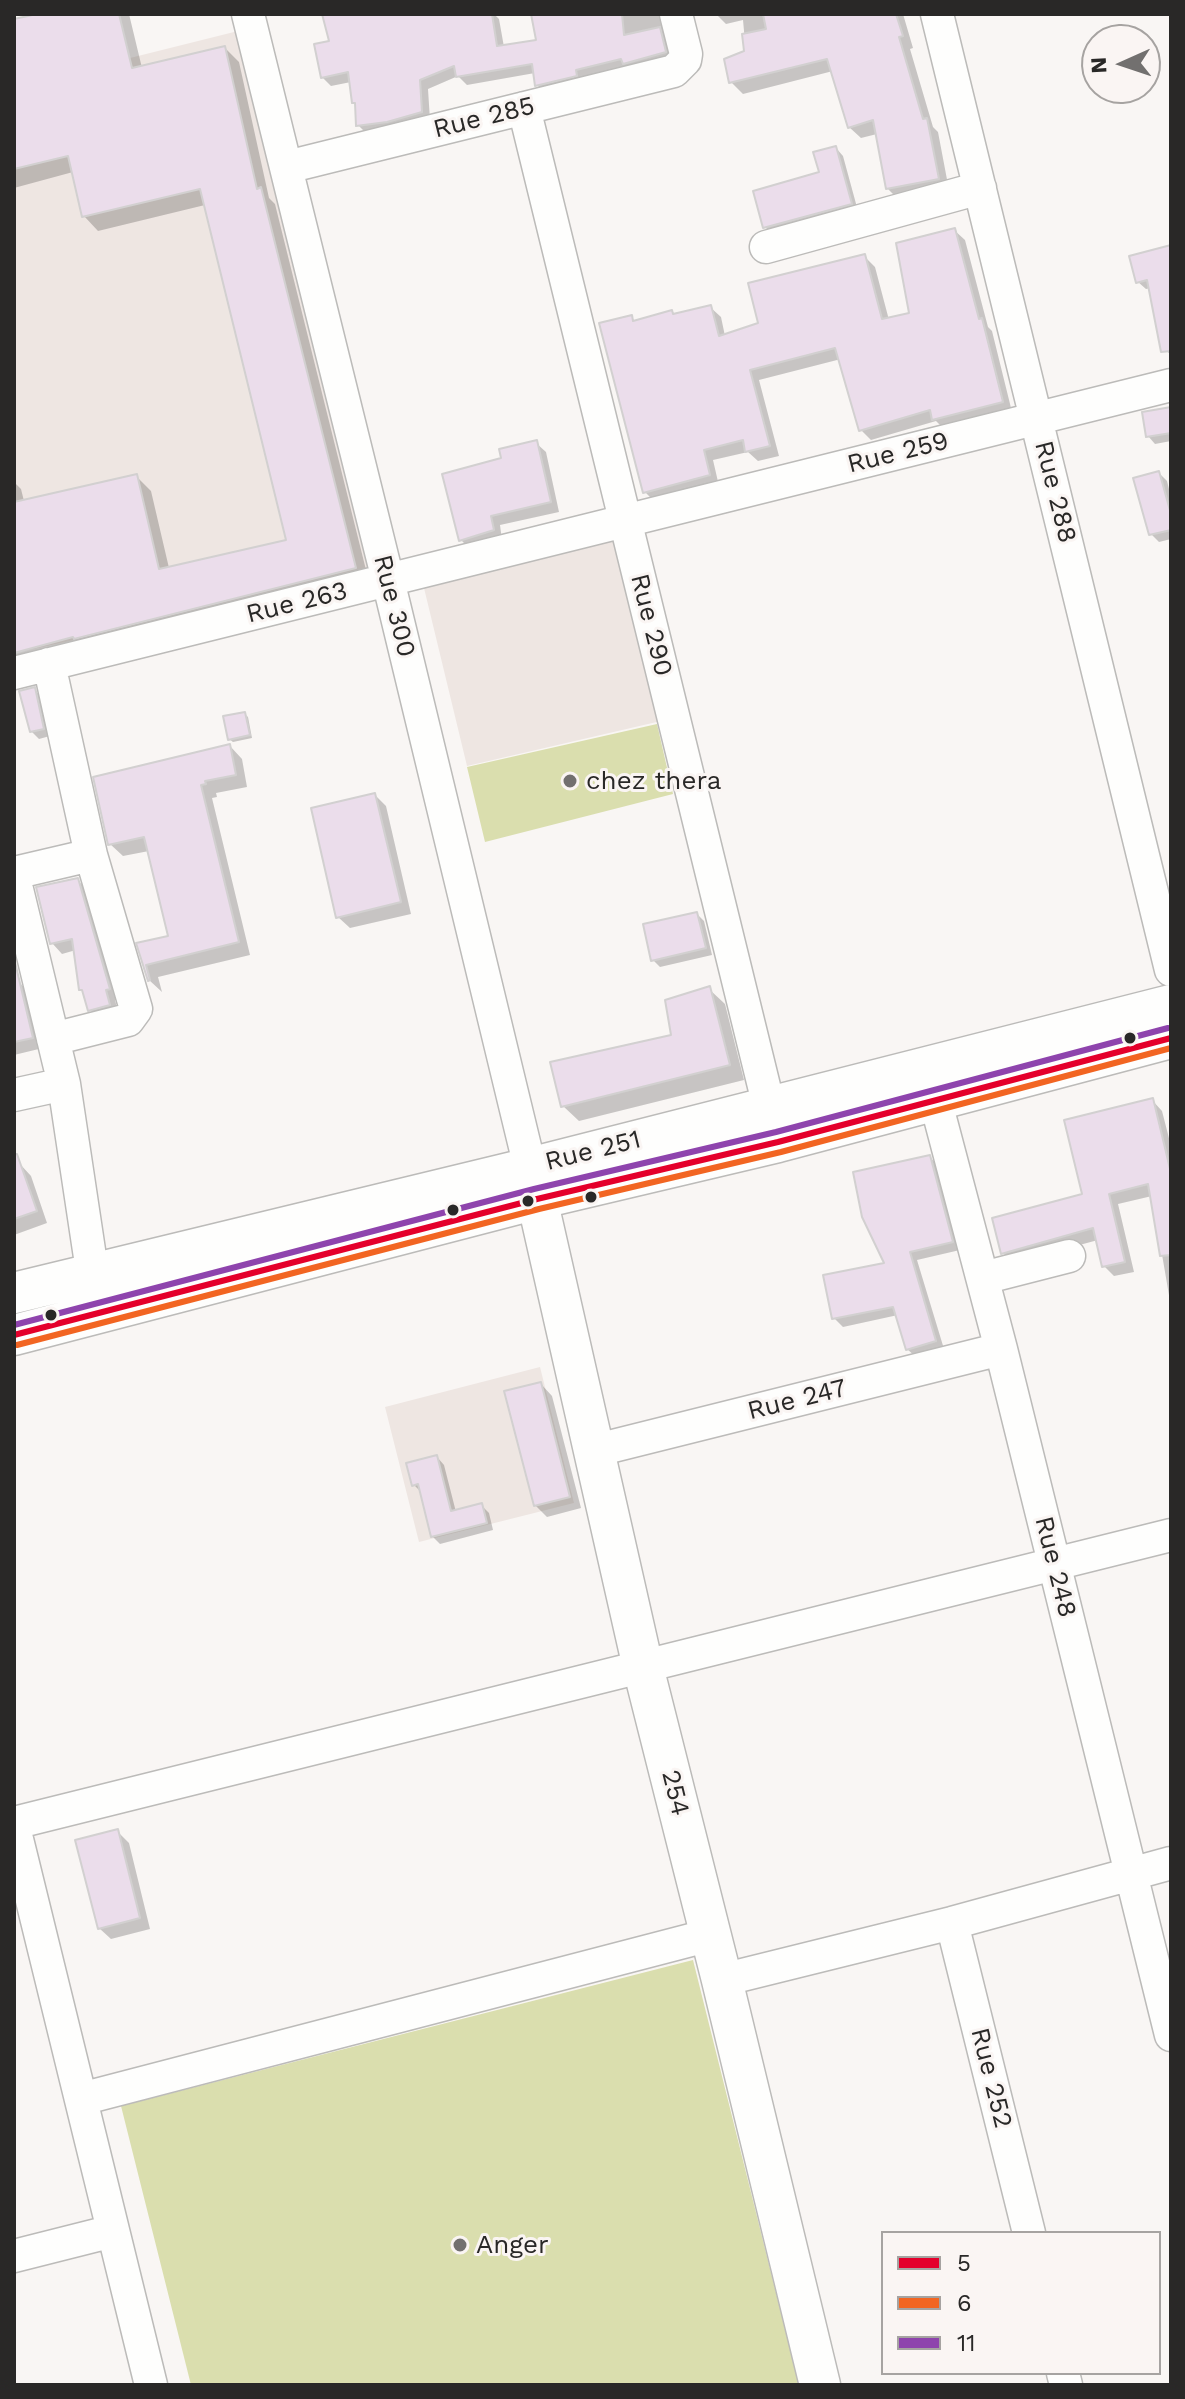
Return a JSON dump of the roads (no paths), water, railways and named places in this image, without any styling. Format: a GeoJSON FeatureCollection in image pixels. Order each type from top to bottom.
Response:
{"type":"FeatureCollection","features":[{"type":"Feature","properties":{"kind":"main road","name":"Rue 251"},"geometry":{"type":"LineString","coordinates":[[14,1335],[95,1294],[931,1083],[1171,1005]]}},
{"type":"Feature","properties":{"kind":"main road","name":"Rue 251"},"geometry":{"type":"LineString","coordinates":[[931,1083],[1171,1038]]}},
{"type":"Feature","properties":{"kind":"main road","name":"254"},"geometry":{"type":"LineString","coordinates":[[533,1183],[643,1667],[820,2385]]}},
{"type":"Feature","properties":{"kind":"main road","name":"Rue 251"},"geometry":{"type":"LineString","coordinates":[[14,1293],[95,1294]]}},
{"type":"Feature","properties":{"kind":"street","name":"Rue 300"},"geometry":{"type":"LineString","coordinates":[[248,14],[533,1183]]}},
{"type":"Feature","properties":{"kind":"street","name":"Rue 285"},"geometry":{"type":"LineString","coordinates":[[287,167],[674,71],[680,68],[686,54],[676,14]]}},
{"type":"Feature","properties":{"kind":"street","name":"Rue 288"},"geometry":{"type":"LineString","coordinates":[[937,14],[1171,970]]}},
{"type":"Feature","properties":{"kind":"street","name":"Rue 290"},"geometry":{"type":"LineString","coordinates":[[524,108],[773,1124]]}},
{"type":"Feature","properties":{"kind":"street"},"geometry":{"type":"LineString","coordinates":[[766,247],[980,188]]}},
{"type":"Feature","properties":{"kind":"street","name":"Rue 259"},"geometry":{"type":"LineString","coordinates":[[626,521],[1171,385]]}},
{"type":"Feature","properties":{"kind":"street","name":"Rue 263"},"geometry":{"type":"LineString","coordinates":[[14,673],[626,521]]}},
{"type":"Feature","properties":{"kind":"street"},"geometry":{"type":"LineString","coordinates":[[49,664],[91,855],[136,1009],[128,1020],[53,1039]]}},
{"type":"Feature","properties":{"kind":"street"},"geometry":{"type":"LineString","coordinates":[[91,855],[14,875],[64,1084],[95,1294]]}},
{"type":"Feature","properties":{"kind":"street","name":"Rue 248"},"geometry":{"type":"LineString","coordinates":[[931,1083],[1001,1349],[1171,2035]]}},
{"type":"Feature","properties":{"kind":"street"},"geometry":{"type":"LineString","coordinates":[[14,1095],[64,1084]]}},
{"type":"Feature","properties":{"kind":"street"},"geometry":{"type":"LineString","coordinates":[[983,1278],[1069,1256]]}},
{"type":"Feature","properties":{"kind":"street","name":"Rue 247"},"geometry":{"type":"LineString","coordinates":[[593,1451],[1001,1349]]}},
{"type":"Feature","properties":{"kind":"street"},"geometry":{"type":"LineString","coordinates":[[151,2385],[14,1825],[1171,1535]]}},
{"type":"Feature","properties":{"kind":"street"},"geometry":{"type":"LineString","coordinates":[[722,1980],[952,1923],[1171,1863]]}},
{"type":"Feature","properties":{"kind":"street","name":"Rue 252"},"geometry":{"type":"LineString","coordinates":[[952,1923],[1029,2231]]}},
{"type":"Feature","properties":{"kind":"street"},"geometry":{"type":"LineString","coordinates":[[81,2099],[710,1935]]}},
{"type":"Feature","properties":{"kind":"street"},"geometry":{"type":"LineString","coordinates":[[14,2256],[113,2231]]}},
{"type":"Feature","properties":{"kind":"place","name":"chez thera"},"geometry":{"type":"Point","coordinates":[570,781]}},
{"type":"Feature","properties":{"kind":"place","name":"Anger"},"geometry":{"type":"Point","coordinates":[460,2245]}}]}
